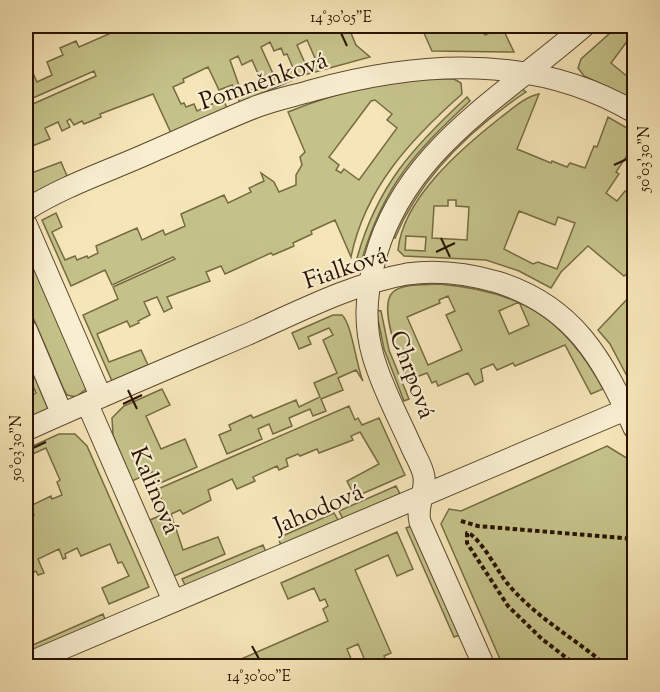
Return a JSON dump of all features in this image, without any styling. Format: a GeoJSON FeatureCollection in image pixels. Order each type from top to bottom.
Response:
{"type":"FeatureCollection","features":[{"type":"Feature","properties":{"kind":"street","name":"Chrpová"},"geometry":{"type":"LineString","coordinates":[[484,666],[420,522],[418,512],[425,478],[373,356],[366,320],[369,285],[382,235],[406,186],[429,158],[454,133],[584,26]]}},
{"type":"Feature","properties":{"kind":"street","name":"Pomněnková"},"geometry":{"type":"LineString","coordinates":[[26,210],[255,107],[364,76],[423,69],[476,68],[527,72],[560,79],[586,88],[634,112]]}},
{"type":"Feature","properties":{"kind":"street","name":"Kalinová"},"geometry":{"type":"LineString","coordinates":[[26,224],[173,600]]}},
{"type":"Feature","properties":{"kind":"street","name":"Fialková"},"geometry":{"type":"LineString","coordinates":[[26,430],[350,290],[408,274],[447,273],[480,277],[514,288],[546,303],[580,333],[594,351],[632,415]]}},
{"type":"Feature","properties":{"kind":"street"},"geometry":{"type":"LineString","coordinates":[[26,329],[63,414]]}},
{"type":"Feature","properties":{"kind":"street","name":"Jahodová"},"geometry":{"type":"LineString","coordinates":[[26,664],[422,495],[632,415]]}},
{"type":"Feature","properties":{"kind":"path"},"geometry":{"type":"LineString","coordinates":[[461,521],[478,526],[634,539]]}},
{"type":"Feature","properties":{"kind":"path"},"geometry":{"type":"LineString","coordinates":[[577,666],[542,639],[508,606],[467,543],[467,533],[477,538],[498,571],[530,607],[608,666]]}},
{"type":"Feature","properties":{"kind":"shaded area"},"geometry":{"type":"Polygon","coordinates":[[[127,26],[348,26],[356,45],[370,57],[304,75],[240,103],[232,85],[219,90],[208,67],[183,79],[184,82],[173,87],[181,104],[184,103],[186,107],[194,104],[197,111],[223,99],[227,108],[171,133],[153,94],[100,114],[101,117],[84,124],[82,121],[74,125],[70,119],[67,121],[70,127],[62,131],[58,122],[45,128],[50,139],[32,146],[26,131],[26,107],[96,76],[94,71],[26,101],[26,63],[28,62],[37,82],[52,75],[47,62],[63,55],[60,48],[76,41],[79,47],[127,26]],[[307,40],[297,45],[308,70],[318,65],[307,40]],[[270,42],[261,47],[275,78],[294,70],[287,54],[284,55],[281,48],[274,51],[270,42]],[[238,56],[230,60],[242,94],[263,85],[252,60],[242,65],[238,56]]]}},
{"type":"Feature","properties":{"kind":"shaded area"},"geometry":{"type":"Polygon","coordinates":[[[435,26],[480,26],[485,35],[502,27],[514,52],[432,51],[423,31],[435,26]]]}},
{"type":"Feature","properties":{"kind":"shaded area"},"geometry":{"type":"Polygon","coordinates":[[[618,26],[634,26],[634,32],[611,63],[634,82],[634,100],[584,76],[578,68],[581,59],[618,26]]]}},
{"type":"Feature","properties":{"kind":"shaded area"},"geometry":{"type":"Polygon","coordinates":[[[433,79],[454,79],[461,83],[462,94],[408,147],[379,187],[367,209],[351,257],[335,220],[311,231],[312,234],[293,243],[294,246],[273,255],[271,253],[225,274],[221,266],[206,272],[210,281],[167,297],[172,308],[164,312],[157,297],[144,302],[150,315],[138,321],[139,323],[130,327],[127,321],[97,334],[109,362],[141,350],[148,365],[112,381],[83,315],[118,299],[113,287],[175,259],[173,257],[112,285],[105,270],[71,286],[42,220],[56,213],[62,227],[52,232],[65,260],[75,256],[77,260],[87,256],[88,258],[98,253],[96,246],[137,228],[142,240],[163,230],[165,235],[185,226],[181,214],[224,195],[228,203],[251,192],[249,188],[264,181],[261,173],[274,182],[279,192],[296,185],[296,175],[302,165],[300,157],[305,152],[288,112],[370,87],[433,79]],[[375,100],[371,101],[329,157],[339,165],[336,170],[341,173],[344,169],[359,180],[397,128],[387,120],[392,114],[375,100]]]}},
{"type":"Feature","properties":{"kind":"shaded area"},"geometry":{"type":"Polygon","coordinates":[[[521,88],[526,92],[467,138],[433,174],[406,215],[395,238],[388,236],[425,172],[521,88]]]}},
{"type":"Feature","properties":{"kind":"shaded area"},"geometry":{"type":"Polygon","coordinates":[[[539,94],[517,149],[551,163],[552,161],[567,167],[570,163],[585,168],[594,146],[597,147],[608,117],[634,132],[634,145],[616,172],[619,174],[606,193],[617,201],[625,191],[634,197],[634,268],[624,276],[588,246],[561,272],[551,288],[519,271],[486,260],[404,256],[398,250],[402,231],[422,193],[452,159],[485,130],[514,107],[539,94]],[[448,200],[448,206],[434,206],[432,238],[467,240],[469,207],[456,206],[456,200],[448,200]],[[519,211],[504,249],[533,264],[538,262],[557,269],[575,223],[558,217],[555,225],[519,211]],[[406,236],[405,250],[425,251],[426,237],[406,236]]]}},
{"type":"Feature","properties":{"kind":"shaded area"},"geometry":{"type":"Polygon","coordinates":[[[467,97],[470,101],[417,154],[391,190],[380,210],[362,259],[357,258],[375,210],[399,169],[430,133],[467,97]]]}},
{"type":"Feature","properties":{"kind":"shaded area"},"geometry":{"type":"Polygon","coordinates":[[[61,162],[68,178],[26,196],[26,175],[61,162]]]}},
{"type":"Feature","properties":{"kind":"shaded area"},"geometry":{"type":"Polygon","coordinates":[[[26,240],[86,389],[76,397],[67,395],[64,390],[26,301],[26,240]]]}},
{"type":"Feature","properties":{"kind":"shaded area"},"geometry":{"type":"Polygon","coordinates":[[[439,284],[493,293],[518,302],[499,311],[509,334],[529,325],[519,303],[536,312],[572,343],[603,389],[591,394],[565,345],[515,366],[513,363],[497,370],[493,364],[481,369],[483,381],[475,385],[468,373],[438,386],[436,381],[432,383],[427,373],[408,380],[392,335],[388,310],[389,299],[393,292],[403,287],[439,284]],[[448,296],[439,300],[440,303],[407,317],[428,365],[462,350],[446,315],[455,311],[448,296]]]}},
{"type":"Feature","properties":{"kind":"shaded area"},"geometry":{"type":"Polygon","coordinates":[[[634,292],[634,375],[628,378],[610,344],[598,330],[634,292]]]}},
{"type":"Feature","properties":{"kind":"shaded area"},"geometry":{"type":"Polygon","coordinates":[[[376,310],[381,311],[389,350],[409,399],[404,401],[384,349],[376,310]]]}},
{"type":"Feature","properties":{"kind":"shaded area"},"geometry":{"type":"Polygon","coordinates":[[[333,315],[342,315],[345,320],[363,381],[356,370],[338,378],[343,390],[321,399],[326,411],[313,416],[310,409],[289,418],[292,426],[273,434],[269,424],[258,429],[262,439],[227,454],[219,435],[231,430],[229,425],[251,415],[253,418],[296,400],[299,407],[320,397],[314,383],[337,373],[323,340],[333,335],[329,328],[308,337],[311,344],[299,349],[292,333],[333,315]]]}},
{"type":"Feature","properties":{"kind":"shaded area"},"geometry":{"type":"Polygon","coordinates":[[[26,356],[48,409],[26,419],[26,398],[36,393],[26,370],[26,356]]]}},
{"type":"Feature","properties":{"kind":"shaded area"},"geometry":{"type":"Polygon","coordinates":[[[162,389],[170,405],[146,416],[161,449],[185,439],[197,467],[158,484],[152,472],[132,481],[113,435],[112,418],[124,406],[162,389]]]}},
{"type":"Feature","properties":{"kind":"shaded area"},"geometry":{"type":"Polygon","coordinates":[[[349,406],[355,420],[358,418],[362,425],[379,418],[405,475],[355,497],[347,481],[379,464],[360,432],[351,436],[353,440],[319,453],[317,449],[286,459],[288,466],[279,470],[277,466],[253,477],[255,481],[237,489],[232,479],[208,490],[211,500],[183,514],[180,510],[171,514],[183,550],[218,537],[225,554],[174,576],[150,520],[166,513],[158,489],[349,406]]]}},
{"type":"Feature","properties":{"kind":"shaded area"},"geometry":{"type":"Polygon","coordinates":[[[59,434],[75,434],[87,446],[149,587],[109,604],[102,588],[129,576],[122,562],[118,563],[110,544],[81,556],[77,548],[65,554],[66,558],[63,559],[59,549],[38,559],[44,573],[38,575],[36,571],[26,576],[26,519],[34,515],[30,506],[51,496],[52,499],[62,495],[57,482],[60,480],[46,448],[26,457],[26,449],[59,434]]]}},
{"type":"Feature","properties":{"kind":"shaded area"},"geometry":{"type":"Polygon","coordinates":[[[607,446],[630,460],[634,471],[634,666],[503,666],[441,524],[449,509],[461,511],[607,446]]]}},
{"type":"Feature","properties":{"kind":"shaded area"},"geometry":{"type":"Polygon","coordinates":[[[396,486],[400,494],[343,519],[339,511],[396,486]]]}},
{"type":"Feature","properties":{"kind":"shaded area"},"geometry":{"type":"Polygon","coordinates":[[[334,513],[338,520],[281,545],[278,538],[334,513]]]}},
{"type":"Feature","properties":{"kind":"shaded area"},"geometry":{"type":"Polygon","coordinates":[[[411,526],[460,635],[454,637],[406,528],[411,526]]]}},
{"type":"Feature","properties":{"kind":"shaded area"},"geometry":{"type":"Polygon","coordinates":[[[397,532],[413,569],[397,576],[388,555],[355,570],[391,653],[384,656],[389,666],[364,666],[366,663],[358,644],[347,649],[354,666],[241,666],[239,660],[328,621],[323,609],[328,606],[325,599],[320,601],[314,588],[288,599],[281,583],[397,532]]]}},
{"type":"Feature","properties":{"kind":"shaded area"},"geometry":{"type":"Polygon","coordinates":[[[263,545],[266,552],[186,587],[182,579],[263,545]]]}},
{"type":"Feature","properties":{"kind":"shaded area"},"geometry":{"type":"Polygon","coordinates":[[[103,614],[106,622],[26,657],[26,648],[103,614]]]}}]}
